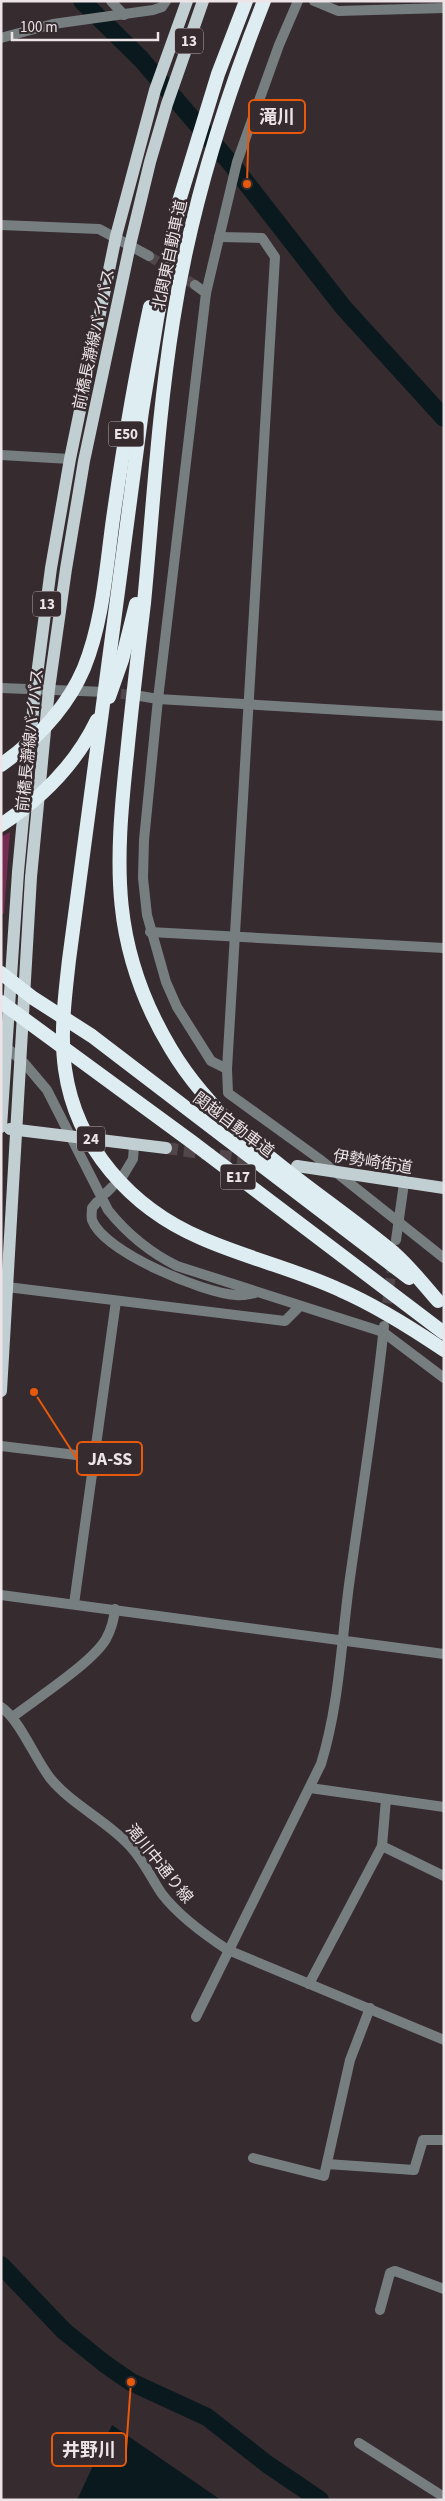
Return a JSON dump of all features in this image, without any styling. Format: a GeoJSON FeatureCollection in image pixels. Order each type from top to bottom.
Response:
{"type":"FeatureCollection","features":[{"type":"Feature","properties":{"kind":"highway","name":"北関東自動車道"},"geometry":{"type":"LineString","coordinates":[[180,203],[207,108],[246,1]]}},
{"type":"Feature","properties":{"kind":"highway","name":"北関東自動車道"},"geometry":{"type":"LineString","coordinates":[[149,525],[173,320],[186,252],[219,125],[264,1]]}},
{"type":"Feature","properties":{"kind":"highway","name":"E50"},"geometry":{"type":"LineString","coordinates":[[110,1190],[99,1157],[77,1114],[66,1071],[63,1033],[68,960],[142,411],[157,319],[180,203]]}},
{"type":"Feature","properties":{"kind":"highway","name":"E50"},"geometry":{"type":"LineString","coordinates":[[7,761],[52,720],[67,699],[84,668],[95,632],[102,596],[130,409],[148,316],[163,250],[180,203]]}},
{"type":"Feature","properties":{"kind":"highway"},"geometry":{"type":"LineString","coordinates":[[1,825],[28,806],[62,773],[92,731],[115,681],[137,598],[149,525]]}},
{"type":"Feature","properties":{"kind":"highway"},"geometry":{"type":"LineString","coordinates":[[149,525],[118,851],[118,877],[124,925],[137,976],[169,1047],[184,1071],[218,1111],[269,1157],[396,1255],[441,1303]]}},
{"type":"Feature","properties":{"kind":"highway","name":"関越自動車道"},"geometry":{"type":"LineString","coordinates":[[1,973],[33,998],[92,1036],[441,1303]]}},
{"type":"Feature","properties":{"kind":"highway","name":"E17"},"geometry":{"type":"LineString","coordinates":[[1,1002],[444,1332]]}},
{"type":"Feature","properties":{"kind":"highway"},"geometry":{"type":"LineString","coordinates":[[110,1190],[200,1238],[292,1271],[371,1304],[444,1350]]}},
{"type":"Feature","properties":{"kind":"main road","name":"前橋長瀞線バイパス"},"geometry":{"type":"LineString","coordinates":[[1,1128],[18,872],[35,690],[52,568],[70,459],[116,236],[155,90],[187,1]]}},
{"type":"Feature","properties":{"kind":"main road","name":"前橋長瀞線バイパス"},"geometry":{"type":"LineString","coordinates":[[1,1390],[30,877],[49,689],[84,461],[130,245],[150,162],[167,104],[203,1]]}},
{"type":"Feature","properties":{"kind":"main road","name":"24"},"geometry":{"type":"LineString","coordinates":[[1,1128],[166,1148]]}},
{"type":"Feature","properties":{"kind":"main road","name":"伊勢崎街道"},"geometry":{"type":"LineString","coordinates":[[297,1166],[444,1188]]}},
{"type":"Feature","properties":{"kind":"street"},"geometry":{"type":"LineString","coordinates":[[111,1],[124,15]]}},
{"type":"Feature","properties":{"kind":"street"},"geometry":{"type":"LineString","coordinates":[[1,38],[53,24],[124,15],[162,7],[166,1]]}},
{"type":"Feature","properties":{"kind":"street"},"geometry":{"type":"LineString","coordinates":[[227,1070],[210,1061],[177,1007],[163,973],[150,932],[143,878],[144,840],[158,700],[206,293],[237,162],[279,44],[298,1]]}},
{"type":"Feature","properties":{"kind":"street"},"geometry":{"type":"LineString","coordinates":[[314,1],[338,11],[444,8]]}},
{"type":"Feature","properties":{"kind":"street"},"geometry":{"type":"LineString","coordinates":[[1,225],[99,229],[116,236],[149,256]]}},
{"type":"Feature","properties":{"kind":"street"},"geometry":{"type":"LineString","coordinates":[[219,237],[262,238],[275,257],[227,1070],[228,1093],[337,1172],[444,1258]]}},
{"type":"Feature","properties":{"kind":"street"},"geometry":{"type":"LineString","coordinates":[[194,285],[206,293]]}},
{"type":"Feature","properties":{"kind":"street"},"geometry":{"type":"LineString","coordinates":[[1,455],[70,459]]}},
{"type":"Feature","properties":{"kind":"street"},"geometry":{"type":"LineString","coordinates":[[1,688],[106,692]]}},
{"type":"Feature","properties":{"kind":"street"},"geometry":{"type":"LineString","coordinates":[[140,696],[158,700],[250,703],[444,716]]}},
{"type":"Feature","properties":{"kind":"street"},"geometry":{"type":"LineString","coordinates":[[150,932],[444,948]]}},
{"type":"Feature","properties":{"kind":"street"},"geometry":{"type":"LineString","coordinates":[[1,1042],[25,1064],[47,1090],[110,1190],[119,1224],[158,1256],[178,1266],[259,1293],[383,1329],[444,1378]]}},
{"type":"Feature","properties":{"kind":"street"},"geometry":{"type":"LineString","coordinates":[[134,1145],[133,1159],[128,1170],[92,1208],[92,1219],[99,1230],[110,1242],[134,1258],[213,1291],[237,1296],[259,1293]]}},
{"type":"Feature","properties":{"kind":"street"},"geometry":{"type":"LineString","coordinates":[[396,1240],[397,1222],[404,1183]]}},
{"type":"Feature","properties":{"kind":"street"},"geometry":{"type":"LineString","coordinates":[[7,1286],[285,1321],[300,1306]]}},
{"type":"Feature","properties":{"kind":"street"},"geometry":{"type":"LineString","coordinates":[[74,1604],[116,1301]]}},
{"type":"Feature","properties":{"kind":"street"},"geometry":{"type":"LineString","coordinates":[[196,2017],[310,1788],[321,1764],[330,1734],[336,1706],[342,1639],[383,1329]]}},
{"type":"Feature","properties":{"kind":"street"},"geometry":{"type":"LineString","coordinates":[[1,1446],[93,1458]]}},
{"type":"Feature","properties":{"kind":"street"},"geometry":{"type":"LineString","coordinates":[[1,1595],[444,1654]]}},
{"type":"Feature","properties":{"kind":"street"},"geometry":{"type":"LineString","coordinates":[[14,1716],[93,1654],[106,1639],[114,1619],[115,1609]]}},
{"type":"Feature","properties":{"kind":"street","name":"滝川中通り線"},"geometry":{"type":"LineString","coordinates":[[1,1706],[14,1716],[35,1757],[51,1779],[66,1795],[98,1817],[131,1847],[170,1904],[208,1938],[228,1950],[444,2040]]}},
{"type":"Feature","properties":{"kind":"street"},"geometry":{"type":"LineString","coordinates":[[310,1788],[444,1807]]}},
{"type":"Feature","properties":{"kind":"street"},"geometry":{"type":"LineString","coordinates":[[309,1984],[382,1846],[386,1799]]}},
{"type":"Feature","properties":{"kind":"street"},"geometry":{"type":"LineString","coordinates":[[382,1846],[444,1876]]}},
{"type":"Feature","properties":{"kind":"street"},"geometry":{"type":"LineString","coordinates":[[253,2158],[324,2176],[350,2060],[370,2008]]}},
{"type":"Feature","properties":{"kind":"street"},"geometry":{"type":"LineString","coordinates":[[327,2164],[414,2170],[423,2140],[444,2140]]}},
{"type":"Feature","properties":{"kind":"street"},"geometry":{"type":"LineString","coordinates":[[380,2310],[390,2273],[396,2271],[444,2289]]}},
{"type":"Feature","properties":{"kind":"street"},"geometry":{"type":"LineString","coordinates":[[359,2443],[444,2497]]}},
{"type":"Feature","properties":{"kind":"shaded area"},"geometry":{"type":"Polygon","coordinates":[[[10,832],[4,914],[1,913],[1,837],[10,832]]]}},
{"type":"Feature","properties":{"kind":"shaded area"},"geometry":{"type":"Polygon","coordinates":[[[112,2425],[221,2500],[77,2500],[112,2425]]]}},
{"type":"Feature","properties":{"kind":"waterway"},"geometry":{"type":"LineString","coordinates":[[82,1],[141,59],[233,166],[343,307],[444,418]]}},
{"type":"Feature","properties":{"kind":"waterway"},"geometry":{"type":"LineString","coordinates":[[1,2265],[64,2331],[105,2364],[131,2382],[207,2417],[267,2464],[320,2500]]}},
{"type":"Feature","properties":{"kind":"tunnel"},"geometry":{"type":"LineString","coordinates":[[149,256],[195,285]]}},
{"type":"Feature","properties":{"kind":"tunnel"},"geometry":{"type":"LineString","coordinates":[[106,692],[140,696]]}},
{"type":"Feature","properties":{"kind":"tunnel"},"geometry":{"type":"LineString","coordinates":[[166,1148],[258,1161]]}},
{"type":"Feature","properties":{"kind":"tunnel"},"geometry":{"type":"LineString","coordinates":[[385,1318],[393,1260]]}},
{"type":"Feature","properties":{"kind":"place","name":"滝川"},"geometry":{"type":"Point","coordinates":[247,184]}},
{"type":"Feature","properties":{"kind":"place","name":"JA-SS"},"geometry":{"type":"Point","coordinates":[34,1392]}},
{"type":"Feature","properties":{"kind":"place","name":"井野川"},"geometry":{"type":"Point","coordinates":[131,2382]}}]}
